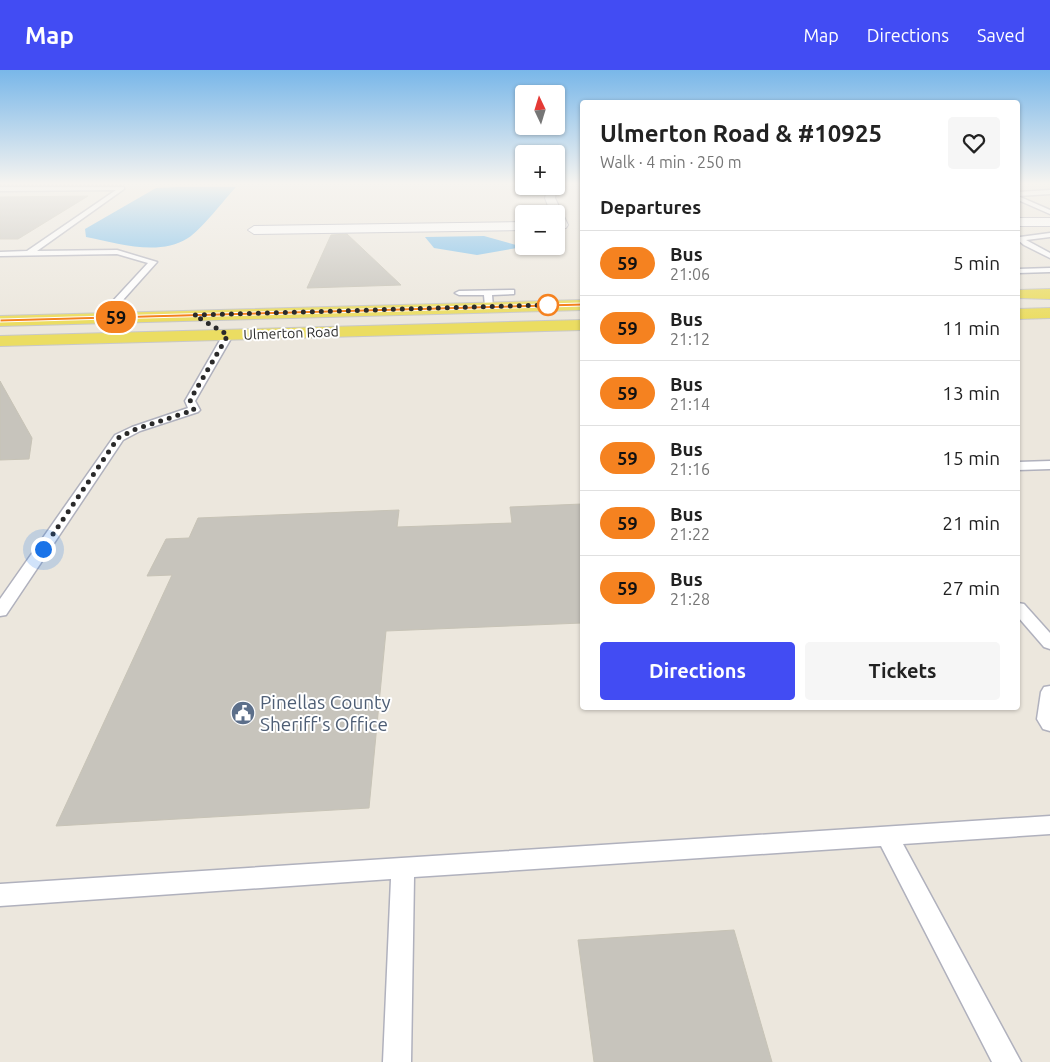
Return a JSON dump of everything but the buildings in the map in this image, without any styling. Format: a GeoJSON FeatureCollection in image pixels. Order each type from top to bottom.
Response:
{"type":"FeatureCollection","features":[{"type":"Feature","properties":{"kind":"main road"},"geometry":{"type":"LineString","coordinates":[[1020,294],[1050,294]]}},
{"type":"Feature","properties":{"kind":"main road","name":"Ulmerton Road"},"geometry":{"type":"LineString","coordinates":[[0,320],[194,315],[489,300],[580,304]]}},
{"type":"Feature","properties":{"kind":"main road"},"geometry":{"type":"LineString","coordinates":[[1020,314],[1050,313]]}},
{"type":"Feature","properties":{"kind":"main road"},"geometry":{"type":"LineString","coordinates":[[194,315],[228,335],[246,328],[281,323],[580,314]]}},
{"type":"Feature","properties":{"kind":"main road"},"geometry":{"type":"LineString","coordinates":[[0,332],[21,331],[102,318]]}},
{"type":"Feature","properties":{"kind":"main road","name":"Ulmerton Road"},"geometry":{"type":"LineString","coordinates":[[0,341],[580,325]]}},
{"type":"Feature","properties":{"kind":"street"},"geometry":{"type":"LineString","coordinates":[[254,230],[302,229]]}},
{"type":"Feature","properties":{"kind":"lane"},"geometry":{"type":"LineString","coordinates":[[28,254],[63,229]]}},
{"type":"Feature","properties":{"kind":"lane"},"geometry":{"type":"LineString","coordinates":[[1050,235],[1020,239],[1050,256]]}},
{"type":"Feature","properties":{"kind":"lane"},"geometry":{"type":"LineString","coordinates":[[0,254],[117,252],[153,262],[102,318]]}},
{"type":"Feature","properties":{"kind":"lane"},"geometry":{"type":"LineString","coordinates":[[1020,270],[1050,270]]}},
{"type":"Feature","properties":{"kind":"lane"},"geometry":{"type":"LineString","coordinates":[[458,293],[489,300],[511,292]]}},
{"type":"Feature","properties":{"kind":"lane"},"geometry":{"type":"LineString","coordinates":[[0,612],[118,438],[136,429],[194,410],[190,400],[228,335]]}},
{"type":"Feature","properties":{"kind":"lane"},"geometry":{"type":"LineString","coordinates":[[1020,466],[1050,465]]}},
{"type":"Feature","properties":{"kind":"lane"},"geometry":{"type":"LineString","coordinates":[[1020,610],[1050,643]]}},
{"type":"Feature","properties":{"kind":"lane"},"geometry":{"type":"LineString","coordinates":[[1050,692],[1046,719],[1050,724]]}},
{"type":"Feature","properties":{"kind":"lane"},"geometry":{"type":"LineString","coordinates":[[0,895],[1050,825]]}},
{"type":"Feature","properties":{"kind":"lane"},"geometry":{"type":"LineString","coordinates":[[886,836],[1007,1062]]}},
{"type":"Feature","properties":{"kind":"lane"},"geometry":{"type":"LineString","coordinates":[[397,1062],[403,868]]}},
{"type":"Feature","properties":{"kind":"water"},"geometry":{"type":"Polygon","coordinates":[[[85,229],[199,229],[188,238],[176,244],[151,248],[124,245],[86,237],[85,229]]]}},
{"type":"Feature","properties":{"kind":"water"},"geometry":{"type":"Polygon","coordinates":[[[484,236],[515,245],[515,248],[477,255],[434,248],[425,237],[484,236]]]}},
{"type":"Feature","properties":{"kind":"bus line","name":"59"},"geometry":{"type":"LineString","coordinates":[[0,321],[580,304]]}},
{"type":"Feature","properties":{"kind":"place","name":"Pinellas County Sheriff's Office"},"geometry":{"type":"Point","coordinates":[243,713]}},
{"type":"Feature","properties":{"kind":"route"},"geometry":{"type":"LineString","coordinates":[[43,549],[118,438],[136,429],[194,410],[190,400],[228,335],[194,315],[548,305]]}}]}
